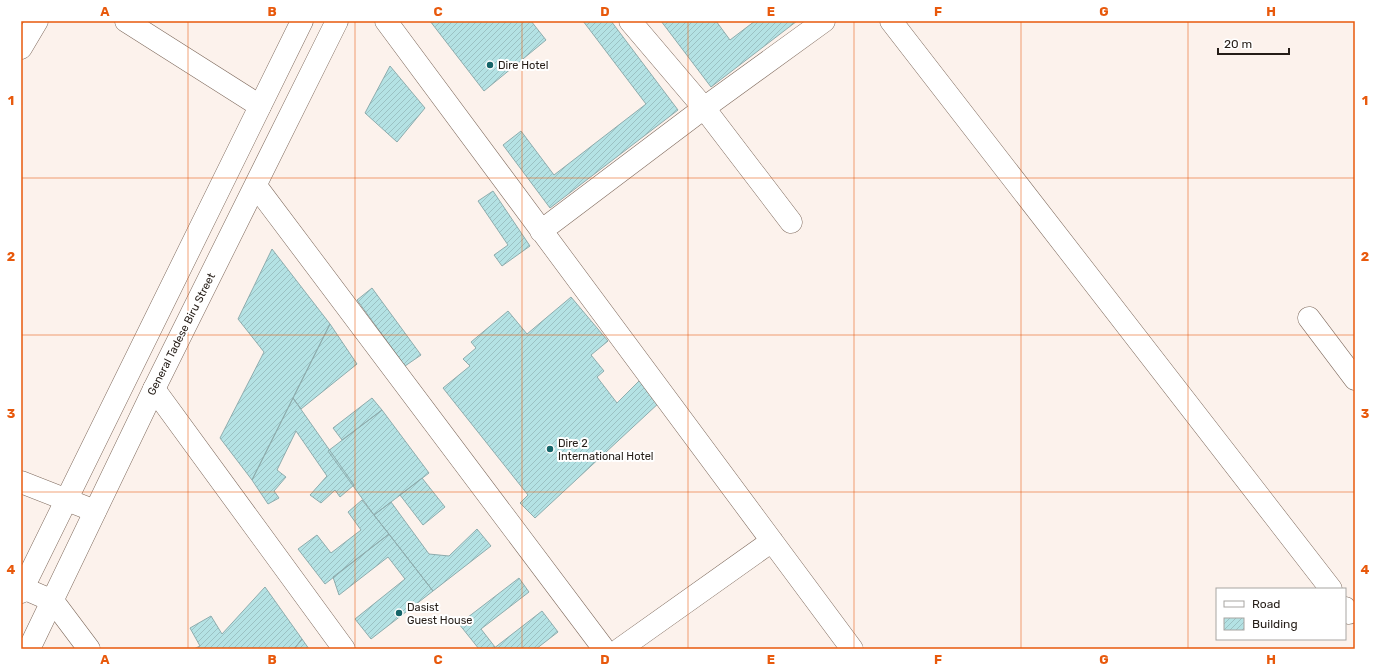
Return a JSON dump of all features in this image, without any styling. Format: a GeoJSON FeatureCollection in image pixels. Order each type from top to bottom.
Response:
{"type":"FeatureCollection","features":[{"type":"Feature","properties":{"kind":"street"},"geometry":{"type":"LineString","coordinates":[[21,48],[37,21]]}},
{"type":"Feature","properties":{"kind":"street"},"geometry":{"type":"LineString","coordinates":[[126,21],[260,106]]}},
{"type":"Feature","properties":{"kind":"street"},"geometry":{"type":"LineString","coordinates":[[89,649],[53,601],[22,590],[302,21]]}},
{"type":"Feature","properties":{"kind":"street","name":"General Tadese Biru Street"},"geometry":{"type":"LineString","coordinates":[[29,649],[154,389],[337,21]]}},
{"type":"Feature","properties":{"kind":"street"},"geometry":{"type":"LineString","coordinates":[[386,21],[852,649]]}},
{"type":"Feature","properties":{"kind":"street"},"geometry":{"type":"LineString","coordinates":[[630,21],[704,108],[790,222]]}},
{"type":"Feature","properties":{"kind":"street"},"geometry":{"type":"LineString","coordinates":[[541,231],[704,108],[824,21]]}},
{"type":"Feature","properties":{"kind":"street"},"geometry":{"type":"LineString","coordinates":[[891,21],[1330,588]]}},
{"type":"Feature","properties":{"kind":"street"},"geometry":{"type":"LineString","coordinates":[[256,186],[604,649]]}},
{"type":"Feature","properties":{"kind":"street"},"geometry":{"type":"LineString","coordinates":[[1309,318],[1355,379]]}},
{"type":"Feature","properties":{"kind":"street"},"geometry":{"type":"LineString","coordinates":[[154,389],[344,649]]}},
{"type":"Feature","properties":{"kind":"street"},"geometry":{"type":"LineString","coordinates":[[21,482],[96,511]]}},
{"type":"Feature","properties":{"kind":"street"},"geometry":{"type":"LineString","coordinates":[[620,649],[772,541]]}},
{"type":"Feature","properties":{"kind":"building","name":"Dire Hotel"},"geometry":{"type":"Polygon","coordinates":[[[430,21],[531,21],[546,40],[484,91],[430,21]]]}},
{"type":"Feature","properties":{"kind":"building"},"geometry":{"type":"Polygon","coordinates":[[[583,21],[611,21],[678,110],[550,208],[503,145],[521,131],[554,175],[646,104],[583,21]]]}},
{"type":"Feature","properties":{"kind":"building"},"geometry":{"type":"Polygon","coordinates":[[[661,21],[716,21],[730,40],[755,21],[797,21],[711,87],[661,21]]]}},
{"type":"Feature","properties":{"kind":"building"},"geometry":{"type":"Polygon","coordinates":[[[390,66],[425,108],[397,142],[365,113],[390,66]]]}},
{"type":"Feature","properties":{"kind":"building"},"geometry":{"type":"Polygon","coordinates":[[[493,191],[530,246],[502,266],[494,255],[508,245],[478,201],[493,191]]]}},
{"type":"Feature","properties":{"kind":"building"},"geometry":{"type":"Polygon","coordinates":[[[272,249],[330,324],[252,480],[220,438],[264,352],[238,319],[272,249]]]}},
{"type":"Feature","properties":{"kind":"building"},"geometry":{"type":"Polygon","coordinates":[[[372,288],[421,355],[405,366],[357,300],[372,288]]]}},
{"type":"Feature","properties":{"kind":"building","name":"Dire 2 International Hotel"},"geometry":{"type":"Polygon","coordinates":[[[571,297],[608,341],[591,355],[604,371],[597,377],[617,403],[641,379],[661,401],[535,518],[520,503],[528,495],[443,388],[470,366],[463,359],[476,348],[471,342],[508,311],[527,334],[571,297]]]}},
{"type":"Feature","properties":{"kind":"building"},"geometry":{"type":"Polygon","coordinates":[[[330,324],[357,364],[301,409],[293,398],[330,324]]]}},
{"type":"Feature","properties":{"kind":"building"},"geometry":{"type":"Polygon","coordinates":[[[293,398],[354,485],[340,497],[335,490],[321,503],[310,495],[327,476],[296,431],[277,470],[286,477],[274,491],[279,498],[268,504],[252,480],[293,398]]]}},
{"type":"Feature","properties":{"kind":"building"},"geometry":{"type":"Polygon","coordinates":[[[372,398],[382,410],[342,440],[333,428],[372,398]]]}},
{"type":"Feature","properties":{"kind":"building"},"geometry":{"type":"Polygon","coordinates":[[[382,410],[429,473],[374,515],[328,451],[382,410]]]}},
{"type":"Feature","properties":{"kind":"building"},"geometry":{"type":"Polygon","coordinates":[[[422,478],[445,507],[423,525],[400,495],[422,478]]]}},
{"type":"Feature","properties":{"kind":"building"},"geometry":{"type":"Polygon","coordinates":[[[362,500],[389,534],[325,584],[298,549],[317,535],[331,553],[361,530],[348,512],[362,500]]]}},
{"type":"Feature","properties":{"kind":"building"},"geometry":{"type":"Polygon","coordinates":[[[391,502],[429,554],[449,556],[477,529],[491,546],[433,591],[374,515],[391,502]]]}},
{"type":"Feature","properties":{"kind":"building"},"geometry":{"type":"Polygon","coordinates":[[[389,534],[433,591],[371,639],[355,619],[405,579],[388,557],[339,595],[333,577],[389,534]]]}},
{"type":"Feature","properties":{"kind":"building"},"geometry":{"type":"Polygon","coordinates":[[[519,578],[529,592],[481,629],[495,647],[493,649],[479,649],[459,624],[519,578]]]}},
{"type":"Feature","properties":{"kind":"building"},"geometry":{"type":"Polygon","coordinates":[[[265,587],[302,639],[294,649],[194,649],[200,646],[190,628],[211,616],[222,634],[265,587]]]}},
{"type":"Feature","properties":{"kind":"building"},"geometry":{"type":"Polygon","coordinates":[[[542,611],[558,632],[536,649],[493,649],[542,611]]]}},
{"type":"Feature","properties":{"kind":"building"},"geometry":{"type":"Polygon","coordinates":[[[302,639],[309,649],[294,649],[302,639]]]}},
{"type":"Feature","properties":{"kind":"place","name":"Dire Hotel"},"geometry":{"type":"Point","coordinates":[490,65]}},
{"type":"Feature","properties":{"kind":"place","name":"Dire 2 International Hotel"},"geometry":{"type":"Point","coordinates":[550,449]}},
{"type":"Feature","properties":{"kind":"place","name":"Dasist Guest House"},"geometry":{"type":"Point","coordinates":[399,613]}}]}
